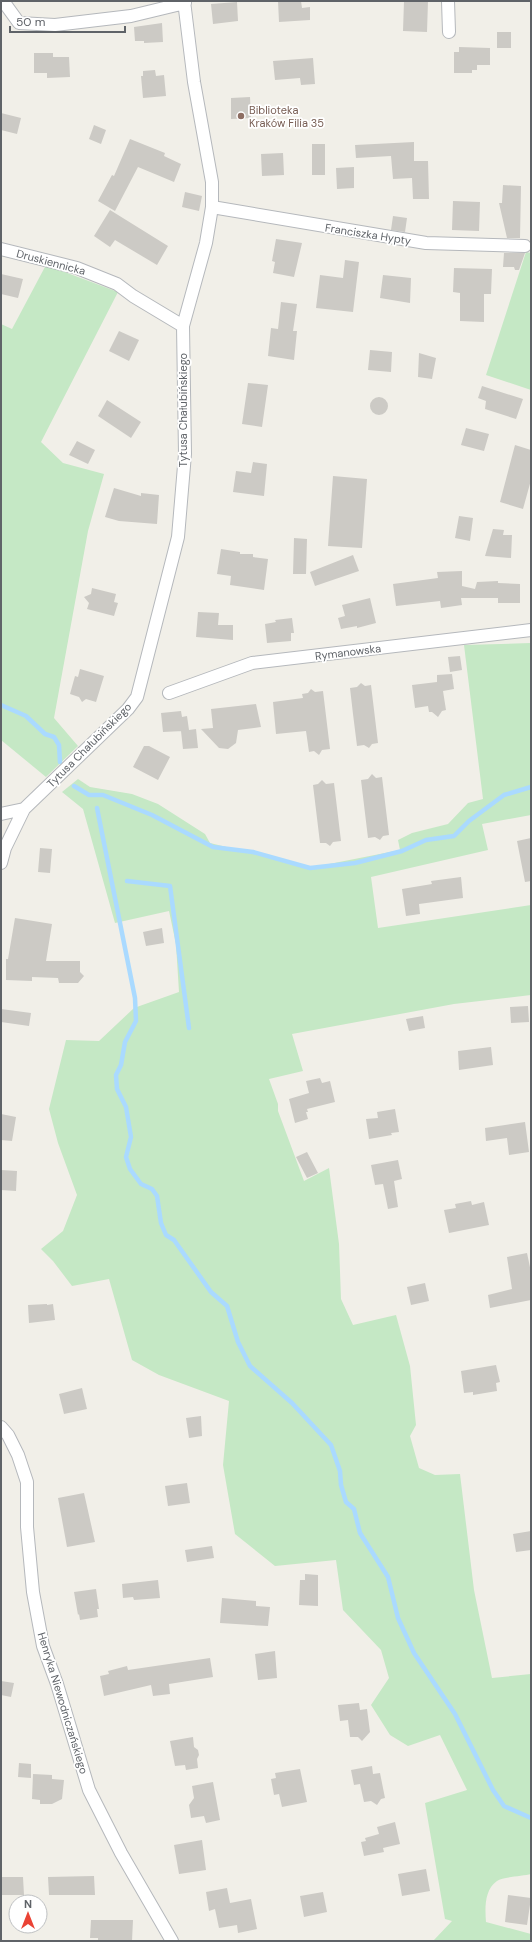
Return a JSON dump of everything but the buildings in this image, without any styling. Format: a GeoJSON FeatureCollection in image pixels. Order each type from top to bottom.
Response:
{"type":"FeatureCollection","features":[{"type":"Feature","properties":{"kind":"street"},"geometry":{"type":"LineString","coordinates":[[2,1],[19,22],[54,25],[131,16],[185,2]]}},
{"type":"Feature","properties":{"kind":"street"},"geometry":{"type":"LineString","coordinates":[[448,1],[449,32]]}},
{"type":"Feature","properties":{"kind":"street","name":"Tytusa Chałubińskiego"},"geometry":{"type":"LineString","coordinates":[[1,863],[8,841],[24,809],[128,709],[137,696],[178,537],[185,454],[183,326],[206,243],[212,207],[212,182],[194,82],[185,2]]}},
{"type":"Feature","properties":{"kind":"street","name":"Franciszka Hypty"},"geometry":{"type":"LineString","coordinates":[[212,207],[426,243],[525,246]]}},
{"type":"Feature","properties":{"kind":"street","name":"Druskiennicka"},"geometry":{"type":"LineString","coordinates":[[1,249],[76,268],[117,284],[133,296],[183,326]]}},
{"type":"Feature","properties":{"kind":"street","name":"Rymanowska"},"geometry":{"type":"LineString","coordinates":[[170,693],[252,663],[531,630]]}},
{"type":"Feature","properties":{"kind":"street"},"geometry":{"type":"LineString","coordinates":[[1,814],[24,809]]}},
{"type":"Feature","properties":{"kind":"street","name":"Henryka Niewodniczańskiego"},"geometry":{"type":"LineString","coordinates":[[1,1427],[8,1435],[18,1455],[27,1482],[27,1527],[33,1592],[43,1646],[57,1684],[89,1790],[121,1853],[172,1941]]}},
{"type":"Feature","properties":{"kind":"green space"},"geometry":{"type":"Polygon","coordinates":[[[526,252],[531,253],[531,390],[486,375],[526,252]]]}},
{"type":"Feature","properties":{"kind":"green space"},"geometry":{"type":"Polygon","coordinates":[[[46,265],[118,292],[41,442],[63,463],[104,474],[88,531],[54,718],[78,746],[46,777],[1,740],[1,324],[12,329],[46,265]]]}},
{"type":"Feature","properties":{"kind":"green space"},"geometry":{"type":"Polygon","coordinates":[[[531,643],[531,815],[482,824],[488,850],[371,877],[378,928],[531,905],[531,995],[454,1004],[292,1034],[303,1071],[269,1079],[278,1104],[278,1111],[304,1181],[329,1168],[339,1244],[341,1299],[353,1325],[396,1315],[410,1366],[416,1425],[410,1436],[419,1468],[435,1475],[460,1474],[474,1590],[492,1678],[531,1674],[531,1874],[497,1881],[490,1889],[488,1894],[485,1911],[486,1922],[531,1934],[531,1941],[433,1941],[452,1921],[445,1919],[425,1803],[467,1790],[440,1735],[408,1746],[390,1735],[371,1705],[389,1678],[381,1650],[343,1610],[336,1560],[275,1566],[235,1534],[223,1465],[229,1401],[159,1375],[132,1360],[109,1279],[72,1286],[53,1261],[41,1249],[63,1231],[77,1195],[58,1143],[49,1109],[66,1040],[99,1041],[134,1008],[179,992],[176,944],[169,911],[115,923],[83,809],[62,792],[78,779],[90,787],[132,794],[158,804],[205,834],[210,843],[314,867],[400,850],[398,840],[412,833],[448,824],[468,803],[483,799],[464,645],[531,643]]]}},
{"type":"Feature","properties":{"kind":"waterway"},"geometry":{"type":"LineString","coordinates":[[1,705],[26,716],[45,734],[54,737],[59,745],[60,762]]}},
{"type":"Feature","properties":{"kind":"waterway"},"geometry":{"type":"LineString","coordinates":[[74,786],[89,795],[103,795],[152,815],[213,847],[253,852],[310,868],[355,863],[402,851],[426,840],[454,836],[469,821],[504,795],[531,787]]}},
{"type":"Feature","properties":{"kind":"waterway"},"geometry":{"type":"LineString","coordinates":[[97,808],[135,998],[136,1021],[125,1042],[121,1065],[116,1075],[117,1089],[126,1107],[131,1137],[126,1157],[130,1169],[141,1184],[152,1189],[157,1196],[161,1223],[166,1235],[174,1240],[211,1292],[227,1306],[238,1342],[250,1366],[292,1403],[331,1445],[340,1471],[341,1485],[346,1502],[354,1509],[360,1533],[388,1577],[398,1618],[414,1653],[455,1714],[493,1790],[504,1806],[531,1818]]}},
{"type":"Feature","properties":{"kind":"waterway"},"geometry":{"type":"LineString","coordinates":[[127,881],[170,886],[189,1028]]}},
{"type":"Feature","properties":{"kind":"place","name":"Biblioteka Kraków Filia 35"},"geometry":{"type":"Point","coordinates":[241,116]}}]}
